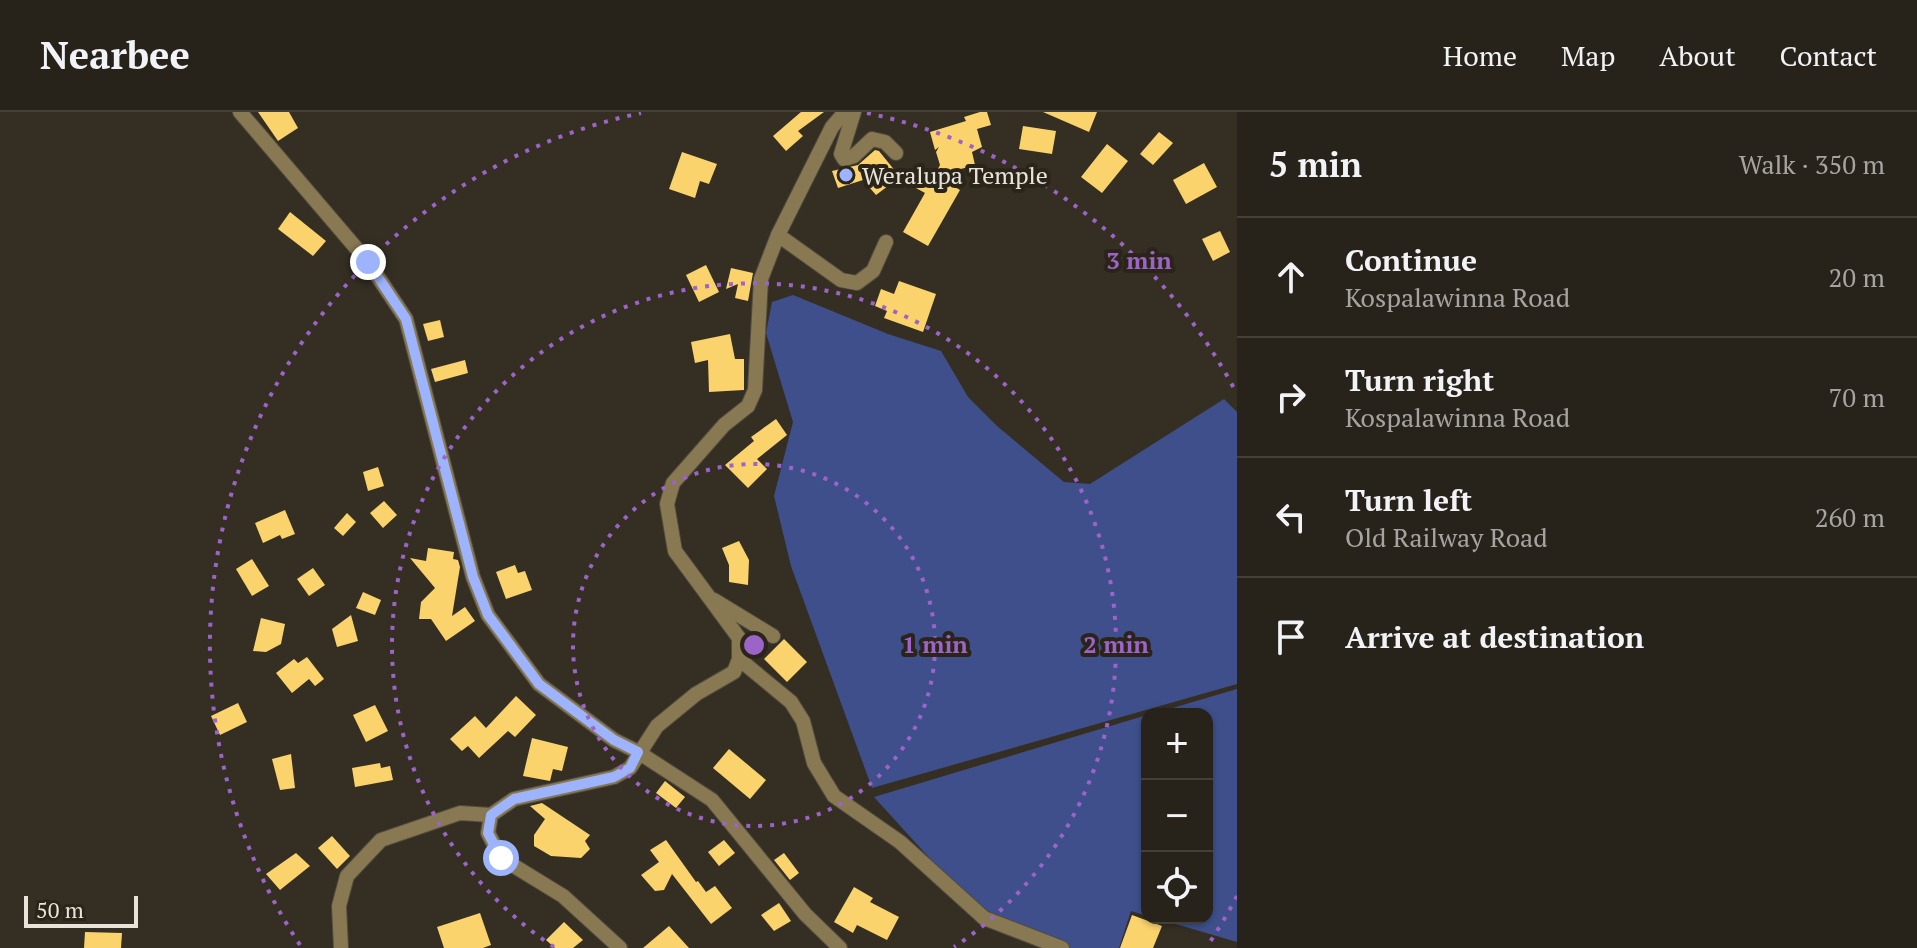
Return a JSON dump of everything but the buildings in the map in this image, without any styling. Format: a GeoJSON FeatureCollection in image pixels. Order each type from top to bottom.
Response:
{"type":"FeatureCollection","features":[{"type":"Feature","properties":{"kind":"street"},"geometry":{"type":"LineString","coordinates":[[240,112],[368,262],[406,319],[473,577],[488,615],[539,684],[614,740],[712,800],[805,914],[840,948]]}},
{"type":"Feature","properties":{"kind":"street"},"geometry":{"type":"LineString","coordinates":[[341,948],[339,906],[347,876],[381,840],[460,813],[491,815],[514,799],[614,777],[630,768],[657,726],[696,694],[734,672],[739,659],[739,638],[675,551],[667,504],[673,483],[724,425],[748,406],[755,390],[761,279],[778,235],[832,127],[845,112]]}},
{"type":"Feature","properties":{"kind":"street"},"geometry":{"type":"LineString","coordinates":[[854,112],[841,154],[844,159],[854,156],[872,139],[885,142],[896,153]]}},
{"type":"Feature","properties":{"kind":"street"},"geometry":{"type":"LineString","coordinates":[[778,235],[841,280],[857,283],[873,271],[886,242]]}},
{"type":"Feature","properties":{"kind":"street"},"geometry":{"type":"LineString","coordinates":[[707,595],[773,636]]}},
{"type":"Feature","properties":{"kind":"street"},"geometry":{"type":"LineString","coordinates":[[739,659],[791,702],[803,721],[814,763],[834,796],[900,842],[984,918],[1062,948]]}},
{"type":"Feature","properties":{"kind":"street"},"geometry":{"type":"LineString","coordinates":[[491,815],[488,833],[501,858],[563,896],[620,948]]}},
{"type":"Feature","properties":{"kind":"shaded area"},"geometry":{"type":"Polygon","coordinates":[[[793,295],[888,334],[941,351],[968,397],[997,426],[1064,482],[1090,484],[1224,399],[1237,412],[1237,684],[1153,708],[1141,708],[1141,711],[872,788],[791,566],[774,496],[793,422],[766,333],[772,302],[793,295]]]}},
{"type":"Feature","properties":{"kind":"shaded area"},"geometry":{"type":"Polygon","coordinates":[[[1237,689],[1237,942],[1176,924],[1213,924],[1213,708],[1172,708],[1237,689]]]}},
{"type":"Feature","properties":{"kind":"shaded area"},"geometry":{"type":"Polygon","coordinates":[[[1141,717],[1141,914],[1131,911],[1119,948],[1062,948],[984,918],[874,797],[1141,717]]]}},
{"type":"Feature","properties":{"kind":"place","name":"Weralupa Temple"},"geometry":{"type":"Point","coordinates":[846,175]}},
{"type":"Feature","properties":{"kind":"route"},"geometry":{"type":"LineString","coordinates":[[368,262],[406,319],[473,577],[488,615],[539,684],[614,740],[638,752],[630,768],[614,777],[514,799],[491,815],[488,833],[501,858]]}}]}
